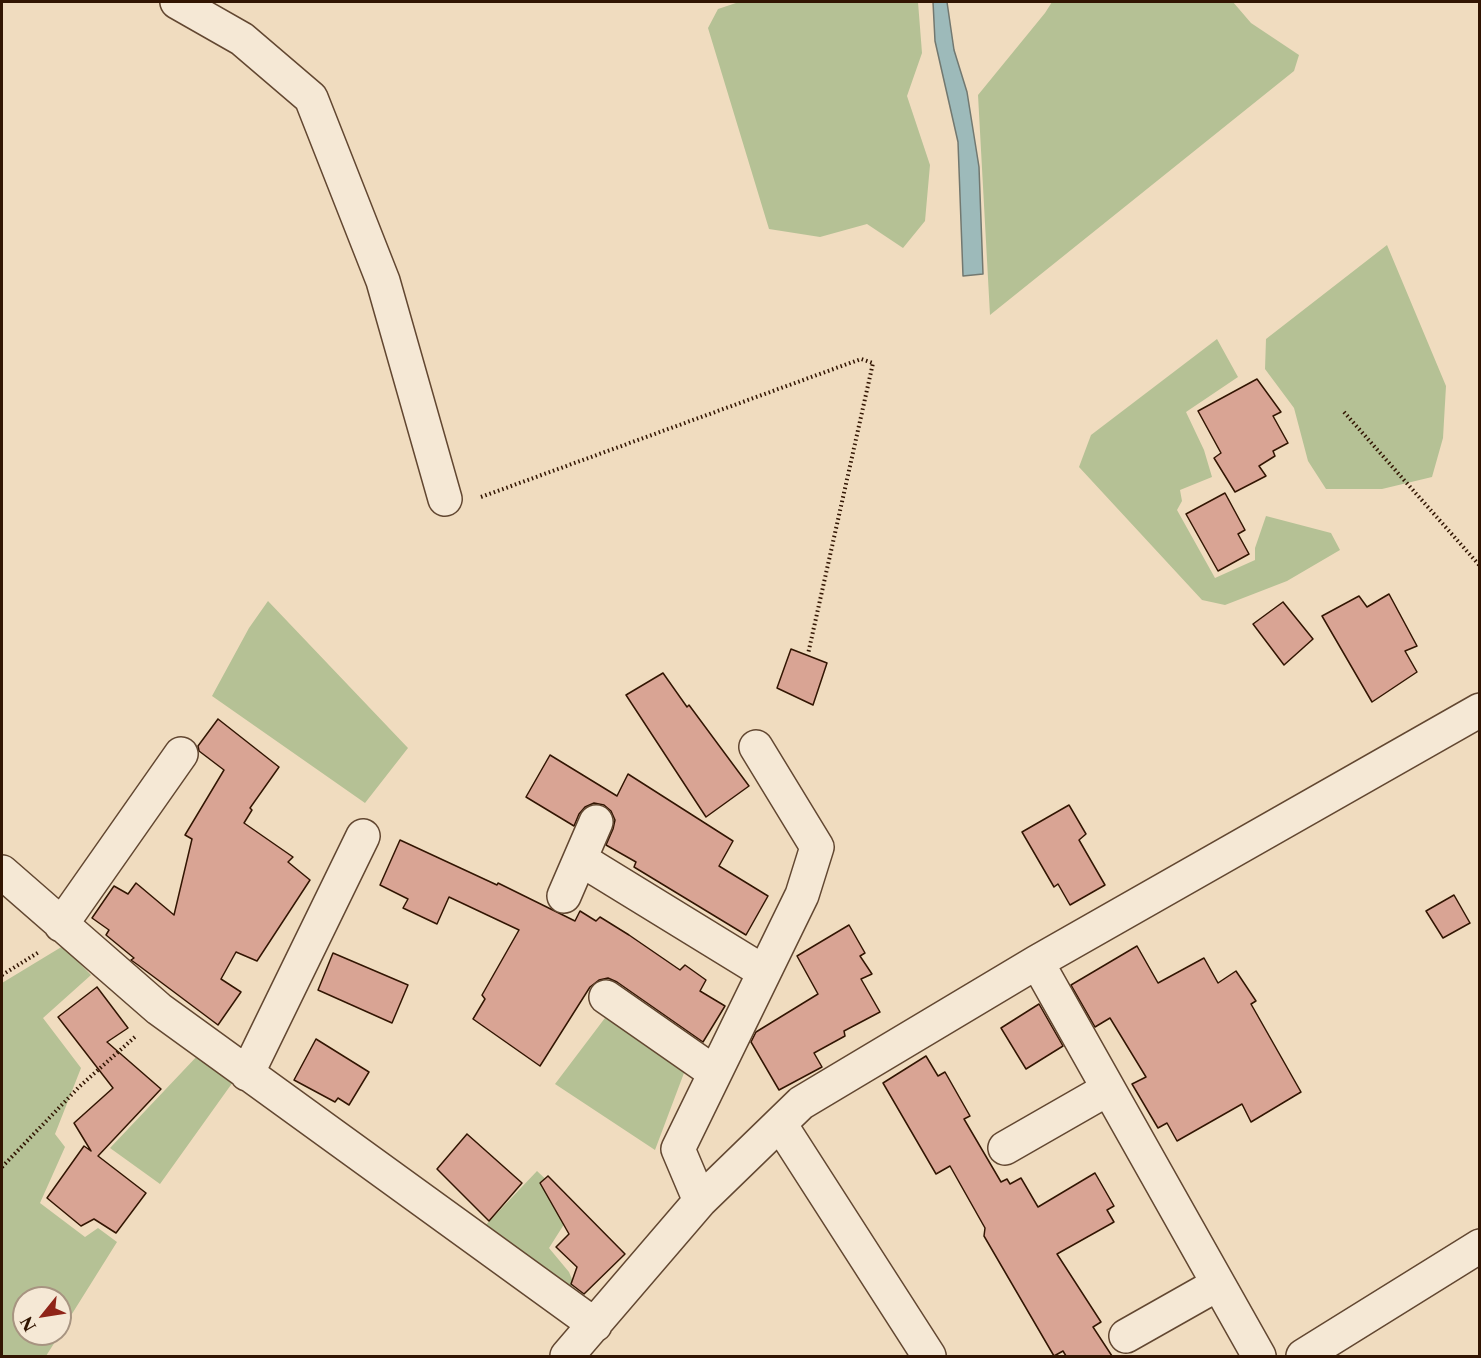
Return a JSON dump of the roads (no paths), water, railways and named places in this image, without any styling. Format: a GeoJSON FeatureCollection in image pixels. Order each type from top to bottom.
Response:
{"type":"FeatureCollection","features":[{"type":"Feature","properties":{"kind":"street"},"geometry":{"type":"LineString","coordinates":[[177,2],[242,39],[311,98],[383,281],[445,499]]}},
{"type":"Feature","properties":{"kind":"street"},"geometry":{"type":"LineString","coordinates":[[567,1356],[700,1201],[801,1103],[1037,962],[1479,710]]}},
{"type":"Feature","properties":{"kind":"street"},"geometry":{"type":"LineString","coordinates":[[700,1201],[678,1149],[802,895],[817,847],[756,747]]}},
{"type":"Feature","properties":{"kind":"street"},"geometry":{"type":"LineString","coordinates":[[61,925],[181,754]]}},
{"type":"Feature","properties":{"kind":"street"},"geometry":{"type":"LineString","coordinates":[[564,896],[596,822]]}},
{"type":"Feature","properties":{"kind":"street"},"geometry":{"type":"LineString","coordinates":[[247,1074],[363,836]]}},
{"type":"Feature","properties":{"kind":"street"},"geometry":{"type":"LineString","coordinates":[[580,859],[764,972]]}},
{"type":"Feature","properties":{"kind":"street"},"geometry":{"type":"LineString","coordinates":[[2,872],[164,1012],[595,1325]]}},
{"type":"Feature","properties":{"kind":"street"},"geometry":{"type":"LineString","coordinates":[[1037,962],[1259,1356]]}},
{"type":"Feature","properties":{"kind":"street"},"geometry":{"type":"LineString","coordinates":[[606,997],[715,1073]]}},
{"type":"Feature","properties":{"kind":"street"},"geometry":{"type":"LineString","coordinates":[[1005,1148],[1108,1089]]}},
{"type":"Feature","properties":{"kind":"street"},"geometry":{"type":"LineString","coordinates":[[780,1124],[929,1356]]}},
{"type":"Feature","properties":{"kind":"street"},"geometry":{"type":"LineString","coordinates":[[1304,1356],[1479,1246]]}},
{"type":"Feature","properties":{"kind":"street"},"geometry":{"type":"LineString","coordinates":[[1126,1336],[1218,1284]]}},
{"type":"Feature","properties":{"kind":"water"},"geometry":{"type":"Polygon","coordinates":[[[933,2],[947,2],[954,50],[967,92],[979,167],[983,274],[963,276],[958,142],[935,41],[933,2]]]}}]}
